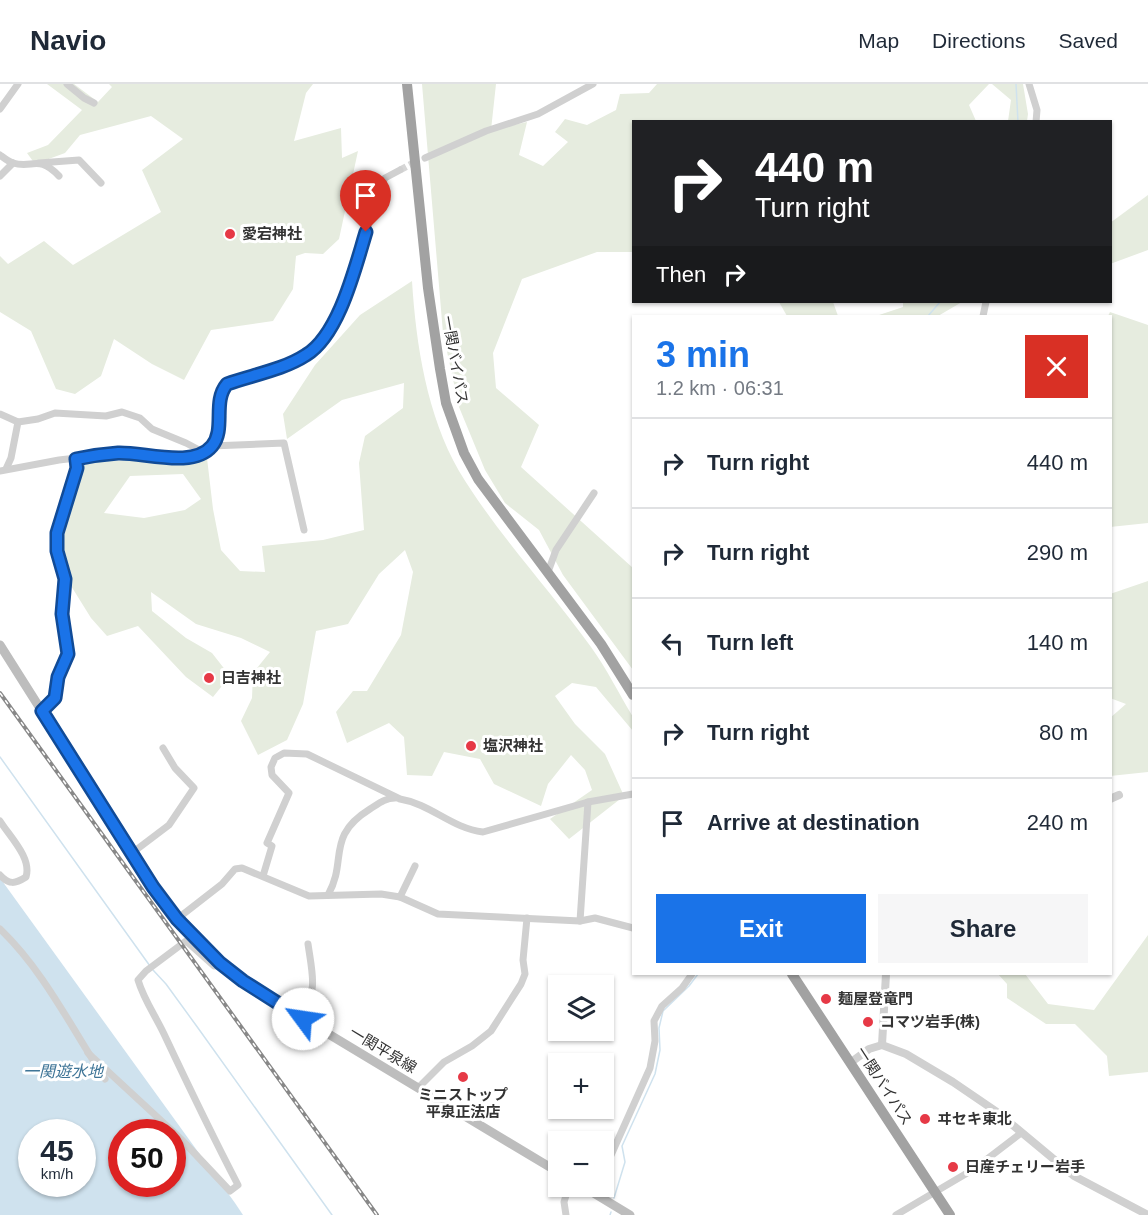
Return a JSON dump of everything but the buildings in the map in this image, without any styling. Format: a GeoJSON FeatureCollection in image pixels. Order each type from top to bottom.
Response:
{"type":"FeatureCollection","features":[{"type":"Feature","properties":{"kind":"highway","name":"一関バイパス"},"geometry":{"type":"LineString","coordinates":[[407,84],[428,288],[446,403],[464,453],[478,479],[601,644],[632,692]]}},
{"type":"Feature","properties":{"kind":"highway","name":"一関バイパス"},"geometry":{"type":"LineString","coordinates":[[793,975],[950,1215]]}},
{"type":"Feature","properties":{"kind":"main road","name":"一関平泉線"},"geometry":{"type":"LineString","coordinates":[[0,645],[153,887],[177,919],[220,963],[243,981],[303,1019],[548,1166]]}},
{"type":"Feature","properties":{"kind":"main road"},"geometry":{"type":"LineString","coordinates":[[605,1197],[630,1215]]}},
{"type":"Feature","properties":{"kind":"street"},"geometry":{"type":"LineString","coordinates":[[0,109],[18,84]]}},
{"type":"Feature","properties":{"kind":"street"},"geometry":{"type":"LineString","coordinates":[[67,84],[94,104]]}},
{"type":"Feature","properties":{"kind":"street"},"geometry":{"type":"LineString","coordinates":[[425,158],[486,131],[538,114],[593,84]]}},
{"type":"Feature","properties":{"kind":"street"},"geometry":{"type":"LineString","coordinates":[[1029,84],[1037,110],[1036,120]]}},
{"type":"Feature","properties":{"kind":"street"},"geometry":{"type":"LineString","coordinates":[[0,155],[13,163],[79,160],[101,183]]}},
{"type":"Feature","properties":{"kind":"street"},"geometry":{"type":"LineString","coordinates":[[0,176],[13,163]]}},
{"type":"Feature","properties":{"kind":"street"},"geometry":{"type":"LineString","coordinates":[[39,163],[52,169],[58,176]]}},
{"type":"Feature","properties":{"kind":"street"},"geometry":{"type":"LineString","coordinates":[[3,470],[119,453],[191,458],[211,446],[216,438],[218,406],[222,390],[227,384],[305,356],[317,348],[324,338],[349,290],[379,189],[385,178],[400,170]]}},
{"type":"Feature","properties":{"kind":"street"},"geometry":{"type":"LineString","coordinates":[[0,414],[18,422],[38,419],[55,413],[106,416],[122,412],[140,418],[152,429],[203,452]]}},
{"type":"Feature","properties":{"kind":"street"},"geometry":{"type":"LineString","coordinates":[[3,470],[11,458],[18,422]]}},
{"type":"Feature","properties":{"kind":"street"},"geometry":{"type":"LineString","coordinates":[[211,446],[284,443],[304,530]]}},
{"type":"Feature","properties":{"kind":"street"},"geometry":{"type":"LineString","coordinates":[[42,711],[55,698],[58,677],[68,654],[62,614],[65,579],[57,551],[57,533],[77,468],[76,459]]}},
{"type":"Feature","properties":{"kind":"street"},"geometry":{"type":"LineString","coordinates":[[548,572],[556,550],[594,493]]}},
{"type":"Feature","properties":{"kind":"street"},"geometry":{"type":"LineString","coordinates":[[132,853],[170,825],[194,788],[176,768],[163,748]]}},
{"type":"Feature","properties":{"kind":"street"},"geometry":{"type":"LineString","coordinates":[[263,876],[272,846],[267,843],[289,793],[272,775],[271,767],[275,758],[284,753],[307,754],[400,799]]}},
{"type":"Feature","properties":{"kind":"street"},"geometry":{"type":"LineString","coordinates":[[328,896],[333,886],[342,836],[354,819],[388,798],[417,802],[451,823],[483,832],[588,802],[632,794]]}},
{"type":"Feature","properties":{"kind":"street"},"geometry":{"type":"LineString","coordinates":[[1112,798],[1119,795]]}},
{"type":"Feature","properties":{"kind":"street"},"geometry":{"type":"LineString","coordinates":[[580,921],[588,802]]}},
{"type":"Feature","properties":{"kind":"street"},"geometry":{"type":"LineString","coordinates":[[0,820],[25,858],[29,869],[26,877],[15,883],[7,882],[0,875]]}},
{"type":"Feature","properties":{"kind":"street"},"geometry":{"type":"LineString","coordinates":[[400,897],[415,866]]}},
{"type":"Feature","properties":{"kind":"street"},"geometry":{"type":"LineString","coordinates":[[177,919],[222,884],[235,869],[242,868],[309,896],[381,894],[400,897],[438,914],[580,921],[595,918],[632,928]]}},
{"type":"Feature","properties":{"kind":"street"},"geometry":{"type":"LineString","coordinates":[[418,1088],[444,1062],[472,1046],[491,1031],[525,974],[523,960],[527,918]]}},
{"type":"Feature","properties":{"kind":"street"},"geometry":{"type":"LineString","coordinates":[[0,929],[25,956],[105,1079]]}},
{"type":"Feature","properties":{"kind":"street"},"geometry":{"type":"LineString","coordinates":[[88,1053],[181,1139],[230,1191],[235,1189],[238,1185],[160,1024],[143,997],[138,980],[153,965],[186,941],[209,963],[214,966],[220,963]]}},
{"type":"Feature","properties":{"kind":"street"},"geometry":{"type":"LineString","coordinates":[[303,1019],[312,998],[314,985],[308,944]]}},
{"type":"Feature","properties":{"kind":"street"},"geometry":{"type":"LineString","coordinates":[[614,1148],[650,1068],[656,1041],[654,1021],[662,1006],[682,988],[691,975]]}},
{"type":"Feature","properties":{"kind":"street"},"geometry":{"type":"LineString","coordinates":[[882,1045],[886,975]]}},
{"type":"Feature","properties":{"kind":"street"},"geometry":{"type":"LineString","coordinates":[[850,1063],[869,1049],[882,1045],[906,1054],[997,1112],[1074,1176],[1148,1215]]}},
{"type":"Feature","properties":{"kind":"street"},"geometry":{"type":"LineString","coordinates":[[896,1215],[974,1169],[1021,1133]]}},
{"type":"Feature","properties":{"kind":"street"},"geometry":{"type":"LineString","coordinates":[[566,1197],[566,1215]]}},
{"type":"Feature","properties":{"kind":"shaded area"},"geometry":{"type":"Polygon","coordinates":[[[47,84],[74,84],[98,102],[112,87],[109,84],[313,84],[306,93],[294,141],[341,128],[342,158],[358,151],[339,239],[323,254],[305,253],[296,256],[293,289],[273,321],[211,330],[184,380],[152,364],[114,339],[101,376],[75,394],[56,389],[31,331],[0,312],[0,256],[8,264],[44,241],[73,265],[161,212],[142,170],[183,139],[151,116],[80,135],[65,153],[35,164],[27,153],[48,145],[82,110],[47,84]]]}},
{"type":"Feature","properties":{"kind":"shaded area"},"geometry":{"type":"Polygon","coordinates":[[[422,84],[496,84],[491,130],[527,122],[519,155],[543,166],[568,142],[555,132],[565,119],[587,125],[616,110],[620,94],[649,93],[657,84],[989,84],[969,105],[976,120],[632,120],[632,252],[597,252],[522,279],[493,353],[496,388],[539,425],[521,467],[632,567],[632,669],[563,575],[539,530],[505,503],[485,470],[459,407],[443,333],[422,84]]]}},
{"type":"Feature","properties":{"kind":"shaded area"},"geometry":{"type":"Polygon","coordinates":[[[992,84],[1023,84],[1027,120],[1008,120],[1011,100],[992,84]]]}},
{"type":"Feature","properties":{"kind":"shaded area"},"geometry":{"type":"Polygon","coordinates":[[[1148,195],[1148,250],[1112,263],[1112,222],[1148,195]]]}},
{"type":"Feature","properties":{"kind":"shaded area"},"geometry":{"type":"Polygon","coordinates":[[[412,281],[425,379],[439,427],[459,471],[506,539],[597,655],[632,715],[632,730],[596,687],[572,683],[555,696],[575,724],[605,754],[624,796],[569,839],[550,819],[592,790],[585,770],[571,755],[548,784],[541,806],[494,784],[480,759],[444,752],[432,776],[407,775],[404,737],[389,723],[347,743],[336,712],[353,691],[367,691],[401,635],[413,572],[405,550],[379,574],[348,624],[316,631],[303,704],[287,740],[258,755],[241,721],[252,698],[253,673],[270,652],[241,638],[196,624],[151,592],[152,611],[186,638],[212,653],[230,676],[213,697],[186,677],[138,626],[107,636],[91,618],[68,581],[61,532],[86,461],[207,458],[221,550],[240,571],[265,572],[262,546],[323,540],[364,530],[359,463],[365,436],[403,408],[404,383],[342,400],[287,439],[283,414],[315,365],[360,315],[412,281]],[[183,474],[130,476],[104,513],[144,518],[185,510],[201,499],[183,474]]]}},
{"type":"Feature","properties":{"kind":"shaded area"},"geometry":{"type":"Polygon","coordinates":[[[780,303],[833,303],[838,315],[786,315],[780,303]]]}},
{"type":"Feature","properties":{"kind":"shaded area"},"geometry":{"type":"Polygon","coordinates":[[[903,303],[960,303],[940,315],[879,315],[903,307],[903,303]]]}},
{"type":"Feature","properties":{"kind":"shaded area"},"geometry":{"type":"Polygon","coordinates":[[[1110,312],[1148,325],[1148,523],[1112,527],[1112,315],[1108,315],[1110,312]]]}},
{"type":"Feature","properties":{"kind":"shaded area"},"geometry":{"type":"Polygon","coordinates":[[[1148,581],[1148,772],[1112,776],[1112,716],[1126,704],[1112,699],[1112,593],[1148,581]]]}},
{"type":"Feature","properties":{"kind":"shaded area"},"geometry":{"type":"Polygon","coordinates":[[[1148,935],[1148,1072],[1109,1076],[1107,1056],[1075,1024],[1046,1024],[1007,998],[1007,984],[999,975],[1026,975],[1048,1004],[1094,1010],[1148,935]]]}},
{"type":"Feature","properties":{"kind":"water","name":"一関遊水地"},"geometry":{"type":"Polygon","coordinates":[[[0,878],[174,1119],[108,1119],[108,1197],[186,1197],[186,1135],[243,1215],[0,1215],[0,878]]]}},
{"type":"Feature","properties":{"kind":"waterway"},"geometry":{"type":"LineString","coordinates":[[1016,84],[1018,120]]}},
{"type":"Feature","properties":{"kind":"waterway"},"geometry":{"type":"LineString","coordinates":[[929,315],[939,303]]}},
{"type":"Feature","properties":{"kind":"waterway"},"geometry":{"type":"LineString","coordinates":[[0,757],[150,966]]}},
{"type":"Feature","properties":{"kind":"waterway"},"geometry":{"type":"LineString","coordinates":[[153,970],[166,984],[332,1215]]}},
{"type":"Feature","properties":{"kind":"waterway"},"geometry":{"type":"LineString","coordinates":[[614,1198],[625,1162],[622,1146],[655,1074],[660,1050],[659,1028],[663,1011],[697,975]]}},
{"type":"Feature","properties":{"kind":"tunnel"},"geometry":{"type":"LineString","coordinates":[[400,170],[417,161]]}},
{"type":"Feature","properties":{"kind":"railway"},"geometry":{"type":"LineString","coordinates":[[0,693],[377,1215]]}},
{"type":"Feature","properties":{"kind":"place","name":"愛宕神社"},"geometry":{"type":"Point","coordinates":[230,234]}},
{"type":"Feature","properties":{"kind":"place","name":"日吉神社"},"geometry":{"type":"Point","coordinates":[209,678]}},
{"type":"Feature","properties":{"kind":"place","name":"塩沢神社"},"geometry":{"type":"Point","coordinates":[471,746]}},
{"type":"Feature","properties":{"kind":"place","name":"麺屋登竜門"},"geometry":{"type":"Point","coordinates":[826,999]}},
{"type":"Feature","properties":{"kind":"place","name":"コマツ岩手(株)"},"geometry":{"type":"Point","coordinates":[868,1022]}},
{"type":"Feature","properties":{"kind":"place","name":"ミニストップ 平泉正法店"},"geometry":{"type":"Point","coordinates":[463,1077]}},
{"type":"Feature","properties":{"kind":"place","name":"ヰセキ東北"},"geometry":{"type":"Point","coordinates":[925,1119]}},
{"type":"Feature","properties":{"kind":"place","name":"日産チェリー岩手"},"geometry":{"type":"Point","coordinates":[953,1167]}},
{"type":"Feature","properties":{"kind":"route"},"geometry":{"type":"LineString","coordinates":[[303,1019],[243,981],[220,963],[177,919],[153,887],[42,711],[55,698],[58,677],[68,654],[62,614],[65,579],[57,551],[57,533],[77,468],[76,459],[119,453],[191,458],[211,446],[216,438],[218,406],[222,390],[227,384],[290,362],[317,348],[330,329],[349,290],[366,232]]}}]}
